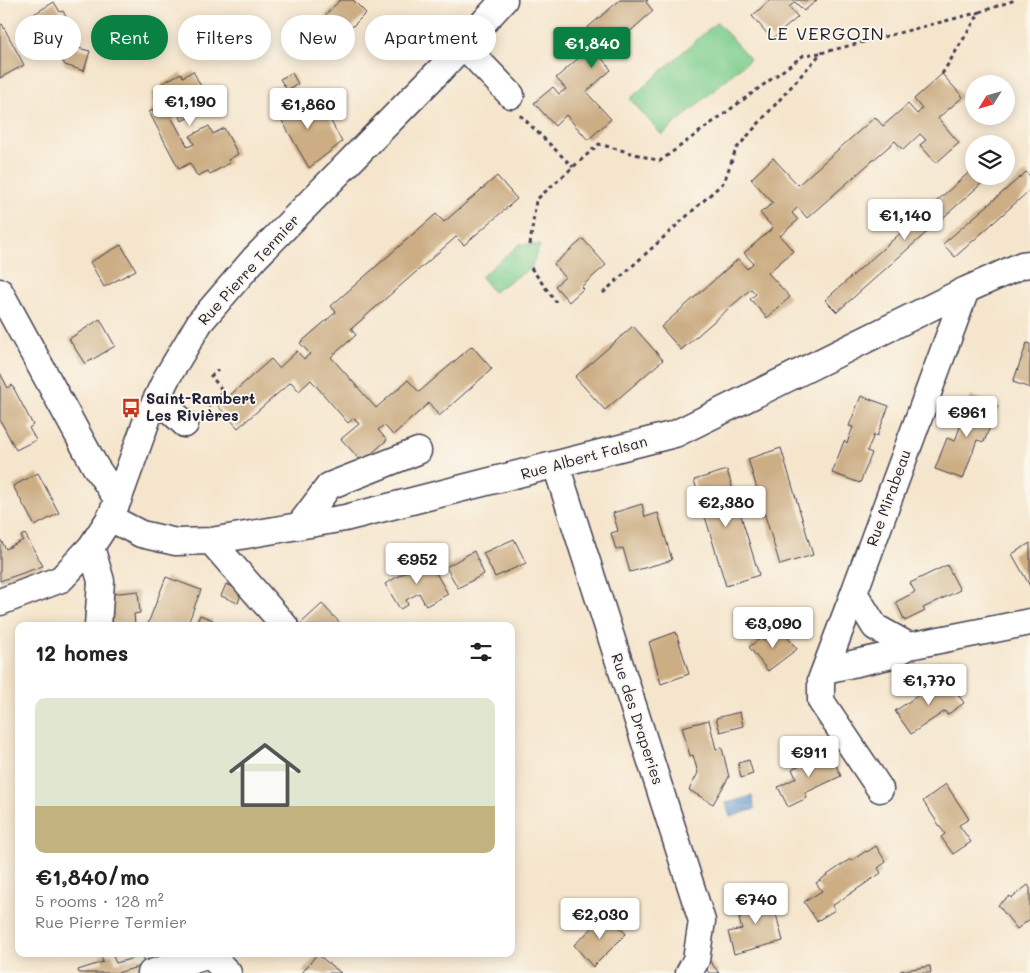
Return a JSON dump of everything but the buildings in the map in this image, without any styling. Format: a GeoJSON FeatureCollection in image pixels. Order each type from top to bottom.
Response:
{"type":"FeatureCollection","features":[{"type":"Feature","properties":{"kind":"street","name":"Rue Pierre Termier"},"geometry":{"type":"LineString","coordinates":[[490,15],[504,0]]}},
{"type":"Feature","properties":{"kind":"street","name":"Rue Pierre Termier"},"geometry":{"type":"LineString","coordinates":[[0,602],[61,579],[92,547],[114,509],[148,417],[166,379],[200,322],[255,258],[448,60]]}},
{"type":"Feature","properties":{"kind":"street"},"geometry":{"type":"LineString","coordinates":[[476,60],[510,99]]}},
{"type":"Feature","properties":{"kind":"street","name":"Rue Albert Falsan"},"geometry":{"type":"LineString","coordinates":[[114,509],[141,534],[176,542],[211,541],[345,518],[675,434],[966,290],[1022,265],[1030,264]]}},
{"type":"Feature","properties":{"kind":"street","name":"Rue Mirabeau"},"geometry":{"type":"LineString","coordinates":[[880,789],[821,701],[822,680],[966,290]]}},
{"type":"Feature","properties":{"kind":"street"},"geometry":{"type":"LineString","coordinates":[[0,292],[95,466],[114,509]]}},
{"type":"Feature","properties":{"kind":"street"},"geometry":{"type":"LineString","coordinates":[[157,398],[185,424]]}},
{"type":"Feature","properties":{"kind":"street"},"geometry":{"type":"LineString","coordinates":[[299,526],[329,486],[418,451]]}},
{"type":"Feature","properties":{"kind":"street","name":"Rue des Draperies"},"geometry":{"type":"LineString","coordinates":[[556,465],[702,921],[696,960],[689,973]]}},
{"type":"Feature","properties":{"kind":"street"},"geometry":{"type":"LineString","coordinates":[[211,541],[282,622]]}},
{"type":"Feature","properties":{"kind":"street"},"geometry":{"type":"LineString","coordinates":[[92,547],[101,581],[98,622]]}},
{"type":"Feature","properties":{"kind":"street"},"geometry":{"type":"LineString","coordinates":[[854,593],[875,627],[909,646]]}},
{"type":"Feature","properties":{"kind":"street"},"geometry":{"type":"LineString","coordinates":[[825,670],[892,655],[909,646],[1030,622]]}},
{"type":"Feature","properties":{"kind":"street"},"geometry":{"type":"LineString","coordinates":[[151,973],[216,961]]}},
{"type":"Feature","properties":{"kind":"path"},"geometry":{"type":"LineString","coordinates":[[530,245],[536,200],[599,144],[660,161],[804,55],[821,53],[980,12],[1015,0]]}},
{"type":"Feature","properties":{"kind":"path"},"geometry":{"type":"LineString","coordinates":[[942,74],[980,12]]}},
{"type":"Feature","properties":{"kind":"path"},"geometry":{"type":"LineString","coordinates":[[603,293],[724,182],[736,149],[821,53]]}},
{"type":"Feature","properties":{"kind":"path"},"geometry":{"type":"LineString","coordinates":[[510,99],[574,167]]}},
{"type":"Feature","properties":{"kind":"path"},"geometry":{"type":"LineString","coordinates":[[531,268],[556,302]]}},
{"type":"Feature","properties":{"kind":"path"},"geometry":{"type":"LineString","coordinates":[[208,406],[223,390],[211,376],[218,370]]}},
{"type":"Feature","properties":{"kind":"green space"},"geometry":{"type":"Polygon","coordinates":[[[717,22],[750,59],[662,135],[630,99],[717,22]]]}},
{"type":"Feature","properties":{"kind":"green space"},"geometry":{"type":"Polygon","coordinates":[[[520,244],[540,245],[531,268],[493,292],[481,277],[520,244]]]}},
{"type":"Feature","properties":{"kind":"water"},"geometry":{"type":"Polygon","coordinates":[[[752,796],[755,809],[730,817],[726,803],[752,796]]]}},
{"type":"Feature","properties":{"kind":"place","name":"Saint-Rambert Les Rivières"},"geometry":{"type":"Point","coordinates":[131,408]}},
{"type":"Feature","properties":{"kind":"district","name":"LE VERGOIN"},"geometry":{"type":"Point","coordinates":[826,34]}}]}
